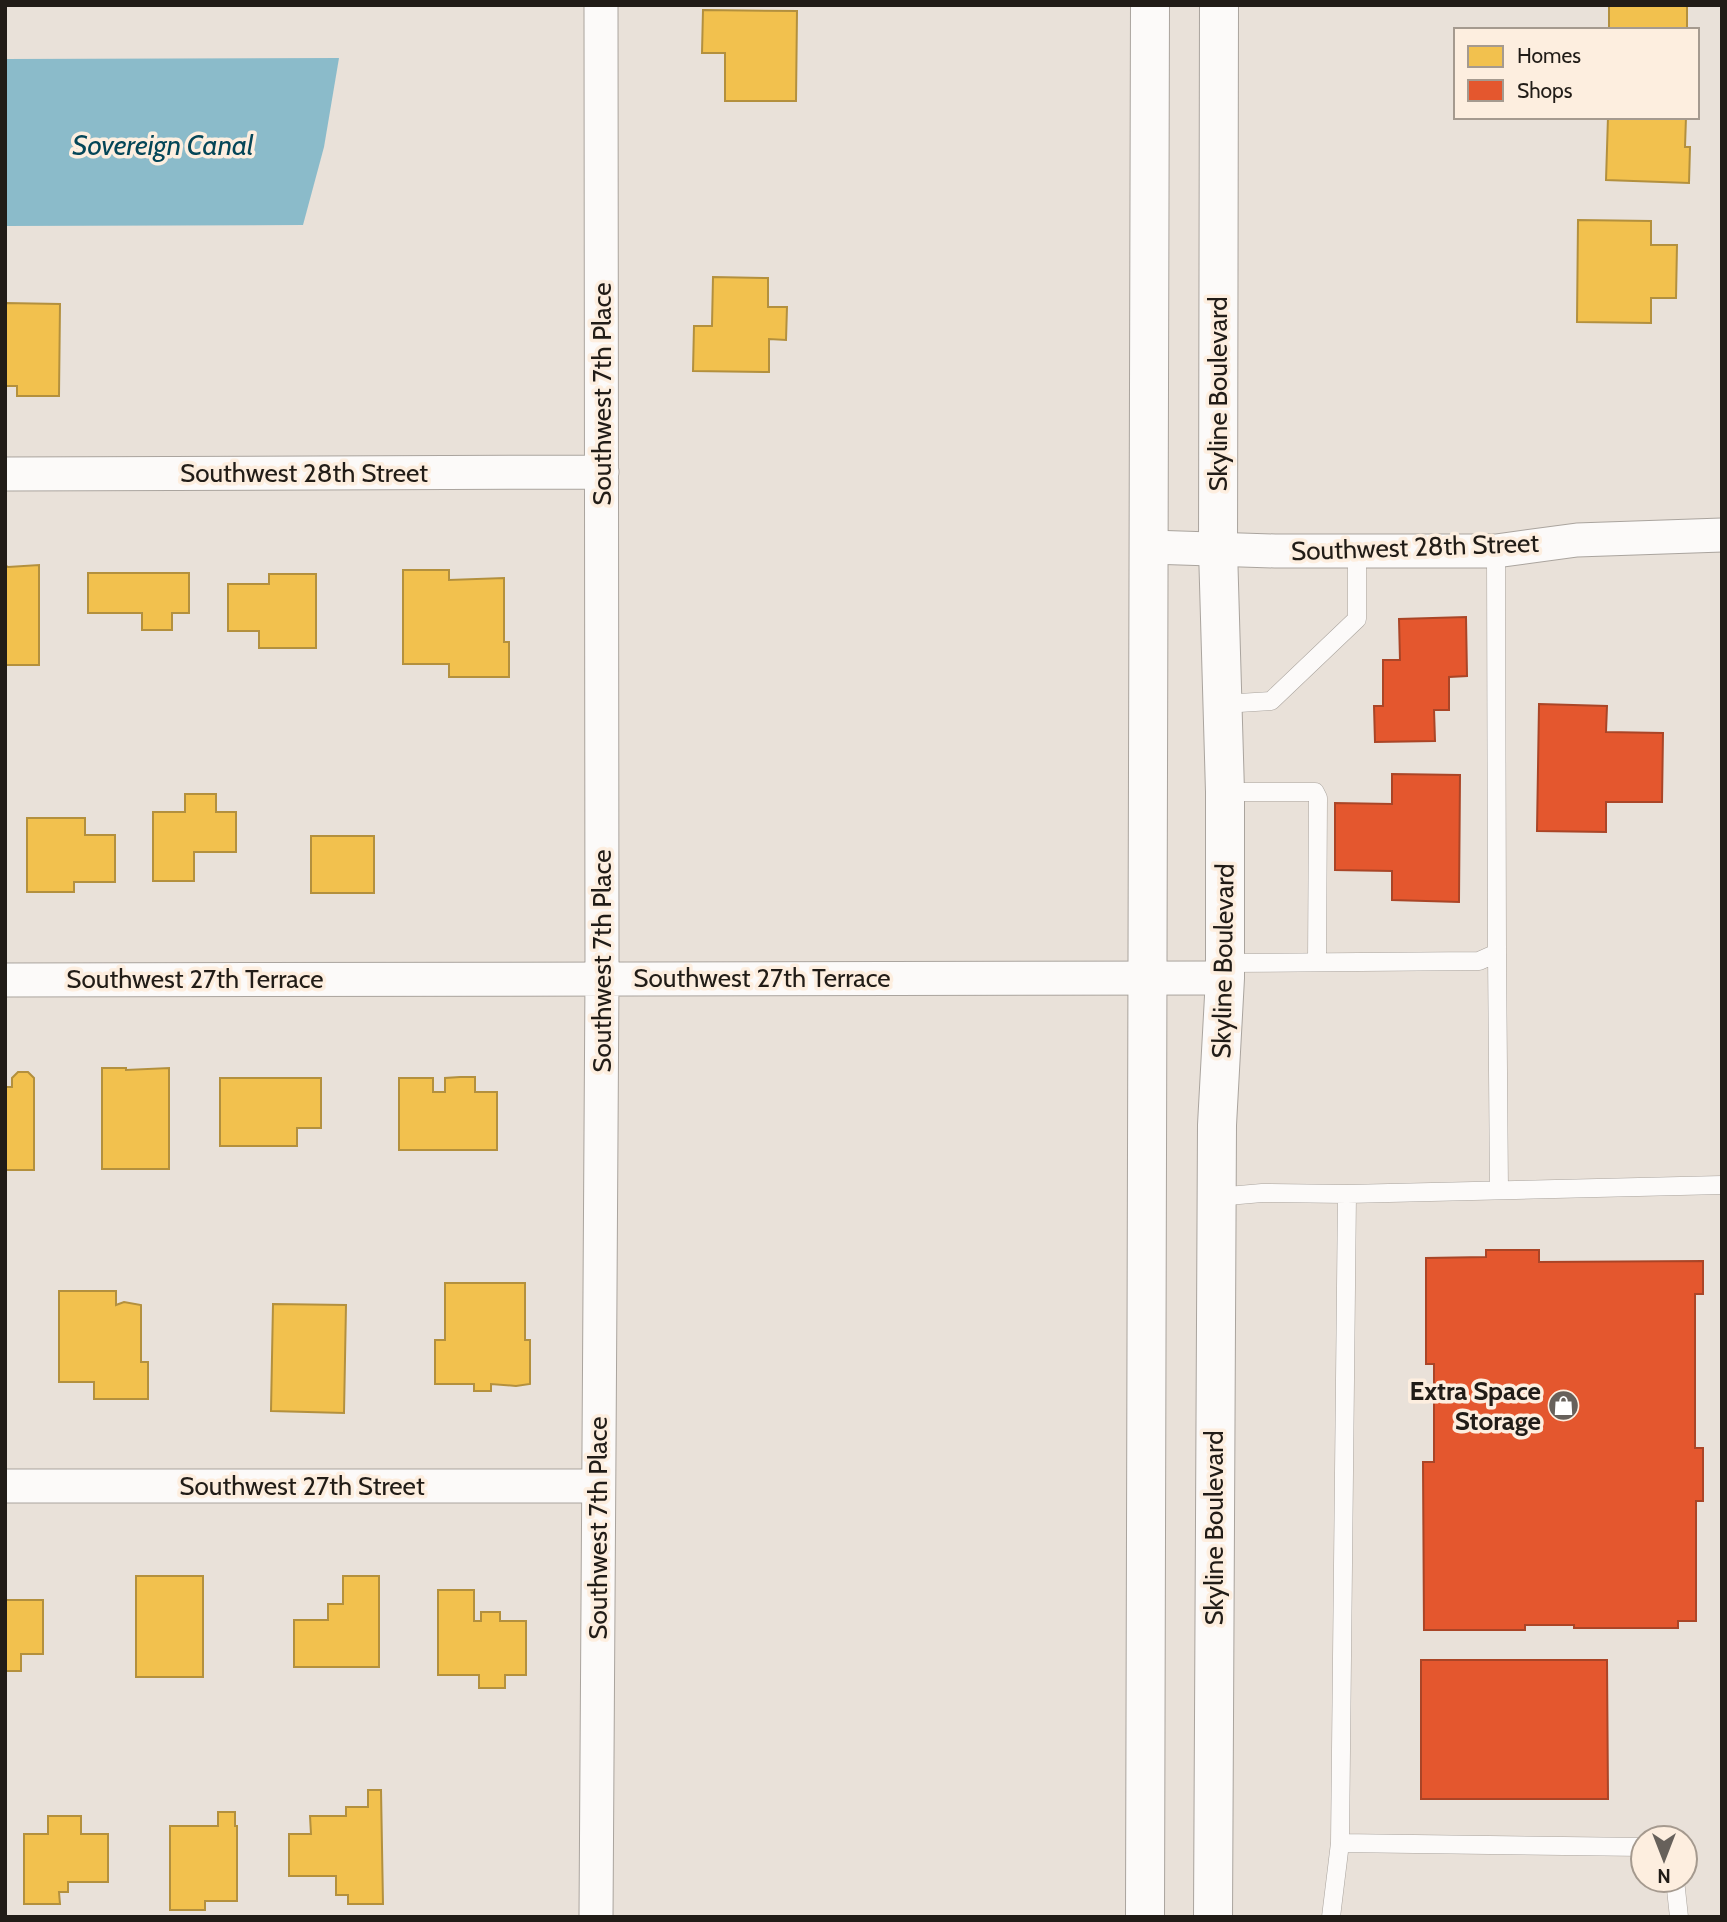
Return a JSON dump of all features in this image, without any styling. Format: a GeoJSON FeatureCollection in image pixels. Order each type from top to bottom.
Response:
{"type":"FeatureCollection","features":[{"type":"Feature","properties":{"kind":"street","name":"Southwest 7th Place"},"geometry":{"type":"LineString","coordinates":[[596,1917],[602,978],[601,5]]}},
{"type":"Feature","properties":{"kind":"street"},"geometry":{"type":"LineString","coordinates":[[1145,1917],[1150,5]]}},
{"type":"Feature","properties":{"kind":"street","name":"Skyline Boulevard"},"geometry":{"type":"LineString","coordinates":[[1213,1917],[1216,1197],[1225,971],[1225,792],[1218,549],[1219,5]]}},
{"type":"Feature","properties":{"kind":"street","name":"Southwest 28th Street"},"geometry":{"type":"LineString","coordinates":[[5,474],[602,472]]}},
{"type":"Feature","properties":{"kind":"street","name":"Southwest 28th Street"},"geometry":{"type":"LineString","coordinates":[[1150,547],[1496,551],[1577,540],[1722,535]]}},
{"type":"Feature","properties":{"kind":"street","name":"Southwest 27th Terrace"},"geometry":{"type":"LineString","coordinates":[[5,980],[1148,978],[1225,971]]}},
{"type":"Feature","properties":{"kind":"street","name":"Southwest 27th Street"},"geometry":{"type":"LineString","coordinates":[[5,1486],[598,1486]]}},
{"type":"Feature","properties":{"kind":"lane"},"geometry":{"type":"LineString","coordinates":[[1223,704],[1271,701],[1357,619],[1357,551]]}},
{"type":"Feature","properties":{"kind":"lane"},"geometry":{"type":"LineString","coordinates":[[1496,551],[1499,1190]]}},
{"type":"Feature","properties":{"kind":"lane"},"geometry":{"type":"LineString","coordinates":[[1225,792],[1315,792],[1318,798],[1324,962]]}},
{"type":"Feature","properties":{"kind":"lane"},"geometry":{"type":"LineString","coordinates":[[1225,971],[1324,962],[1479,961],[1497,953]]}},
{"type":"Feature","properties":{"kind":"lane"},"geometry":{"type":"LineString","coordinates":[[1216,1197],[1262,1193],[1347,1194],[1722,1185]]}},
{"type":"Feature","properties":{"kind":"lane"},"geometry":{"type":"LineString","coordinates":[[1331,1917],[1340,1843],[1347,1194]]}},
{"type":"Feature","properties":{"kind":"lane"},"geometry":{"type":"LineString","coordinates":[[1340,1843],[1629,1847]]}},
{"type":"Feature","properties":{"kind":"lane"},"geometry":{"type":"LineString","coordinates":[[1677,1894],[1679,1917]]}},
{"type":"Feature","properties":{"kind":"water","name":"Sovereign Canal"},"geometry":{"type":"Polygon","coordinates":[[[339,58],[324,147],[303,225],[5,226],[5,59],[339,58]]]}},
{"type":"Feature","properties":{"kind":"building: Homes"},"geometry":{"type":"Polygon","coordinates":[[[1609,5],[1687,5],[1687,28],[1609,28],[1609,5]]]}},
{"type":"Feature","properties":{"kind":"building: Homes"},"geometry":{"type":"Polygon","coordinates":[[[703,10],[797,11],[796,101],[725,101],[725,53],[702,53],[703,10]]]}},
{"type":"Feature","properties":{"kind":"building: Homes"},"geometry":{"type":"Polygon","coordinates":[[[1608,119],[1686,119],[1685,147],[1690,147],[1689,183],[1606,180],[1608,119]]]}},
{"type":"Feature","properties":{"kind":"building: Homes"},"geometry":{"type":"Polygon","coordinates":[[[1578,220],[1651,221],[1651,245],[1677,245],[1676,298],[1651,298],[1651,323],[1577,322],[1578,220]]]}},
{"type":"Feature","properties":{"kind":"building: Homes"},"geometry":{"type":"Polygon","coordinates":[[[713,277],[768,278],[768,307],[787,307],[786,340],[769,339],[769,372],[693,371],[694,326],[712,326],[713,277]]]}},
{"type":"Feature","properties":{"kind":"building: Homes"},"geometry":{"type":"Polygon","coordinates":[[[5,303],[60,304],[59,396],[17,396],[17,386],[5,386],[5,303]]]}},
{"type":"Feature","properties":{"kind":"building: Homes"},"geometry":{"type":"Polygon","coordinates":[[[5,565],[39,565],[39,665],[5,665],[5,565]]]}},
{"type":"Feature","properties":{"kind":"building: Homes"},"geometry":{"type":"Polygon","coordinates":[[[403,570],[449,570],[449,580],[504,578],[504,642],[509,642],[509,677],[449,677],[449,664],[403,664],[403,570]]]}},
{"type":"Feature","properties":{"kind":"building: Homes"},"geometry":{"type":"Polygon","coordinates":[[[88,573],[189,573],[189,613],[172,613],[172,630],[142,630],[142,613],[88,613],[88,573]]]}},
{"type":"Feature","properties":{"kind":"building: Homes"},"geometry":{"type":"Polygon","coordinates":[[[269,574],[316,574],[316,648],[259,648],[259,631],[228,631],[228,584],[269,584],[269,574]]]}},
{"type":"Feature","properties":{"kind":"building: Homes"},"geometry":{"type":"Polygon","coordinates":[[[185,794],[216,794],[216,812],[236,812],[236,852],[194,852],[194,881],[153,881],[153,812],[185,812],[185,794]]]}},
{"type":"Feature","properties":{"kind":"building: Homes"},"geometry":{"type":"Polygon","coordinates":[[[27,818],[85,818],[85,835],[115,835],[115,882],[74,882],[74,892],[27,892],[27,818]]]}},
{"type":"Feature","properties":{"kind":"building: Homes"},"geometry":{"type":"Polygon","coordinates":[[[311,836],[374,836],[374,893],[311,893],[311,836]]]}},
{"type":"Feature","properties":{"kind":"building: Homes"},"geometry":{"type":"Polygon","coordinates":[[[102,1068],[169,1068],[169,1169],[102,1169],[102,1068]]]}},
{"type":"Feature","properties":{"kind":"building: Homes"},"geometry":{"type":"Polygon","coordinates":[[[18,1072],[28,1072],[34,1078],[34,1170],[5,1170],[5,1087],[12,1087],[12,1078],[18,1072]]]}},
{"type":"Feature","properties":{"kind":"building: Homes"},"geometry":{"type":"Polygon","coordinates":[[[475,1077],[475,1092],[497,1092],[497,1150],[399,1150],[399,1078],[433,1078],[433,1092],[445,1092],[445,1078],[475,1077]]]}},
{"type":"Feature","properties":{"kind":"building: Homes"},"geometry":{"type":"Polygon","coordinates":[[[220,1078],[321,1078],[321,1128],[297,1128],[297,1146],[220,1146],[220,1078]]]}},
{"type":"Feature","properties":{"kind":"building: Homes"},"geometry":{"type":"Polygon","coordinates":[[[445,1283],[525,1283],[525,1340],[530,1340],[530,1384],[491,1384],[491,1391],[474,1391],[474,1384],[435,1384],[435,1340],[445,1340],[445,1283]]]}},
{"type":"Feature","properties":{"kind":"building: Homes"},"geometry":{"type":"Polygon","coordinates":[[[59,1291],[116,1291],[116,1305],[124,1302],[141,1305],[141,1362],[148,1362],[148,1399],[94,1399],[94,1382],[59,1382],[59,1291]]]}},
{"type":"Feature","properties":{"kind":"building: Homes"},"geometry":{"type":"Polygon","coordinates":[[[273,1304],[346,1305],[344,1413],[271,1411],[273,1304]]]}},
{"type":"Feature","properties":{"kind":"building: Homes"},"geometry":{"type":"Polygon","coordinates":[[[136,1576],[203,1576],[203,1677],[136,1677],[136,1576]]]}},
{"type":"Feature","properties":{"kind":"building: Homes"},"geometry":{"type":"Polygon","coordinates":[[[343,1576],[379,1576],[379,1667],[294,1667],[294,1620],[328,1620],[328,1604],[343,1604],[343,1576]]]}},
{"type":"Feature","properties":{"kind":"building: Homes"},"geometry":{"type":"Polygon","coordinates":[[[438,1590],[474,1590],[474,1621],[481,1621],[481,1612],[500,1612],[500,1621],[526,1621],[526,1675],[505,1675],[505,1688],[479,1688],[479,1675],[438,1675],[438,1590]]]}},
{"type":"Feature","properties":{"kind":"building: Homes"},"geometry":{"type":"Polygon","coordinates":[[[5,1600],[43,1600],[43,1654],[21,1654],[21,1671],[5,1671],[5,1600]]]}},
{"type":"Feature","properties":{"kind":"building: Homes"},"geometry":{"type":"Polygon","coordinates":[[[368,1790],[381,1790],[383,1904],[348,1904],[348,1895],[336,1895],[336,1876],[289,1876],[289,1834],[311,1834],[310,1816],[346,1816],[346,1807],[368,1807],[368,1790]]]}},
{"type":"Feature","properties":{"kind":"building: Homes"},"geometry":{"type":"Polygon","coordinates":[[[218,1812],[235,1812],[237,1901],[205,1901],[205,1910],[170,1910],[170,1826],[218,1826],[218,1812]]]}},
{"type":"Feature","properties":{"kind":"building: Homes"},"geometry":{"type":"Polygon","coordinates":[[[48,1816],[81,1816],[81,1834],[108,1834],[108,1882],[68,1882],[68,1892],[59,1892],[60,1904],[24,1904],[24,1834],[48,1834],[48,1816]]]}},
{"type":"Feature","properties":{"kind":"building: Shops"},"geometry":{"type":"Polygon","coordinates":[[[1466,617],[1467,676],[1449,677],[1449,710],[1434,710],[1435,741],[1375,742],[1374,706],[1383,706],[1383,660],[1400,660],[1399,619],[1466,617]]]}},
{"type":"Feature","properties":{"kind":"building: Shops"},"geometry":{"type":"Polygon","coordinates":[[[1539,704],[1607,706],[1606,732],[1663,733],[1662,802],[1606,802],[1606,832],[1537,831],[1539,704]]]}},
{"type":"Feature","properties":{"kind":"building: Shops"},"geometry":{"type":"Polygon","coordinates":[[[1392,774],[1460,775],[1459,902],[1392,900],[1392,871],[1335,870],[1335,803],[1392,804],[1392,774]]]}},
{"type":"Feature","properties":{"kind":"building: Shops","name":"Extra Space Storage"},"geometry":{"type":"Polygon","coordinates":[[[1486,1250],[1539,1250],[1539,1262],[1703,1261],[1703,1294],[1695,1294],[1695,1448],[1703,1448],[1703,1501],[1696,1501],[1696,1621],[1678,1621],[1678,1628],[1525,1625],[1525,1630],[1424,1630],[1423,1462],[1434,1462],[1434,1364],[1426,1364],[1426,1258],[1486,1257],[1486,1250]]]}},
{"type":"Feature","properties":{"kind":"building: Shops"},"geometry":{"type":"Polygon","coordinates":[[[1421,1660],[1607,1660],[1608,1799],[1421,1799],[1421,1660]]]}},
{"type":"Feature","properties":{"kind":"place","name":"Extra Space Storage"},"geometry":{"type":"Point","coordinates":[1564,1406]}}]}
